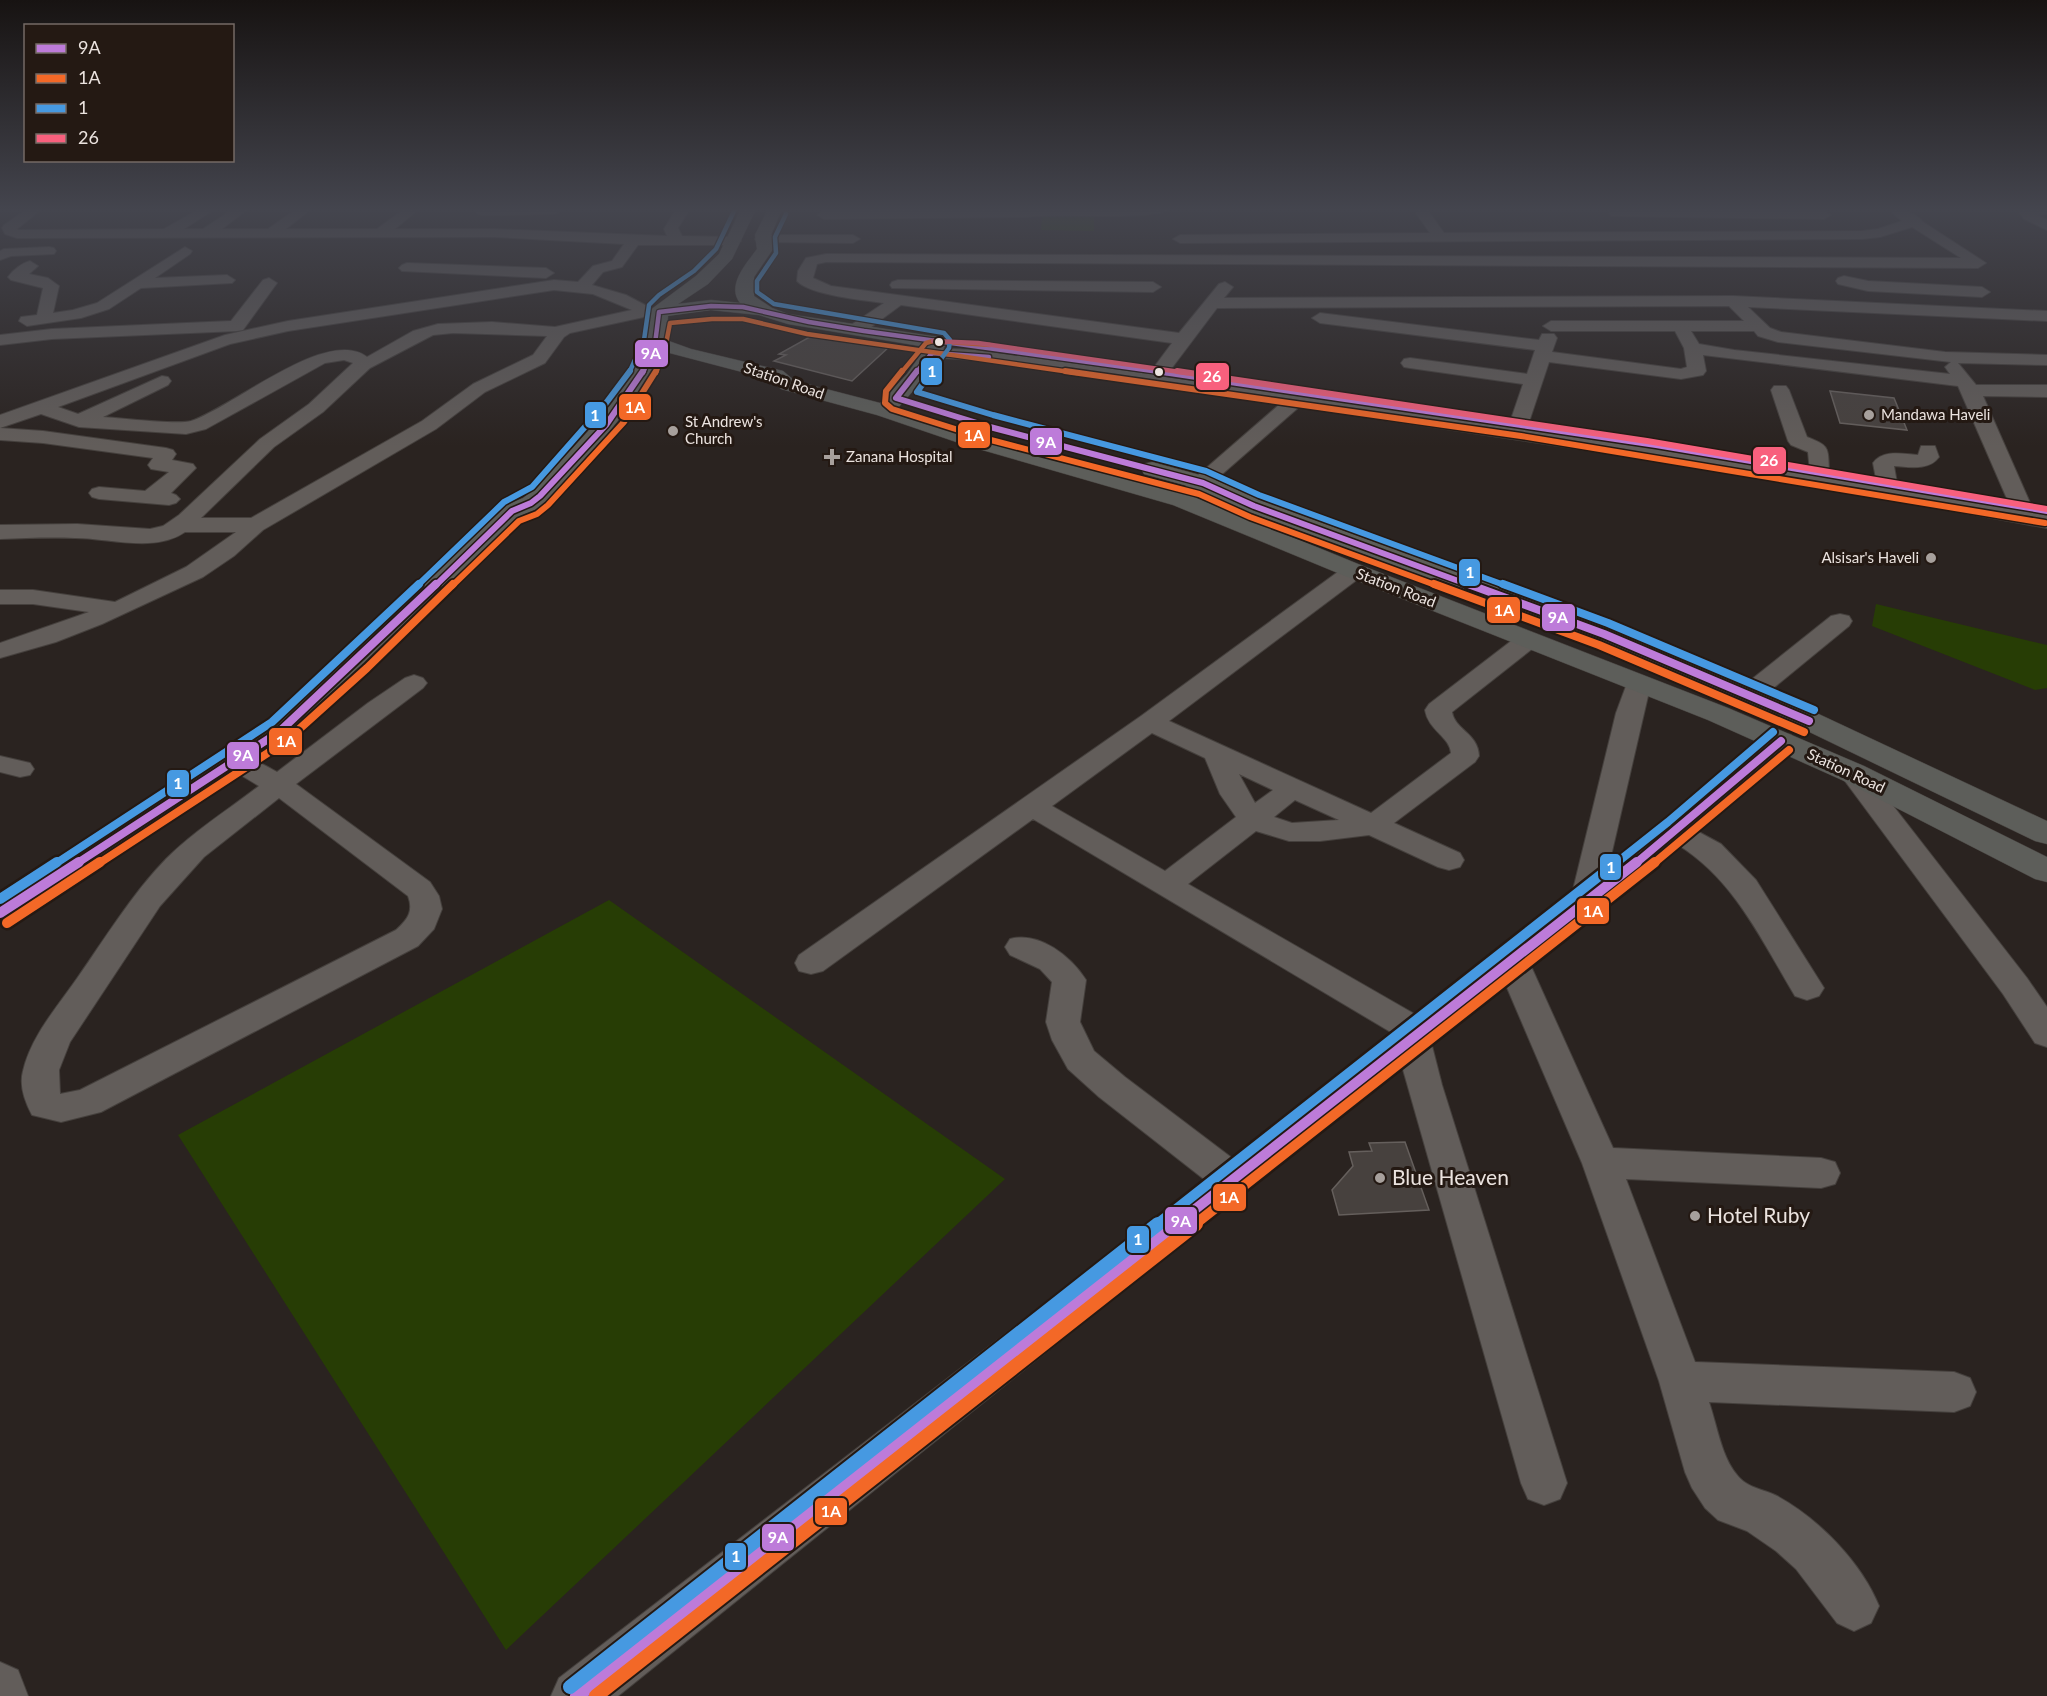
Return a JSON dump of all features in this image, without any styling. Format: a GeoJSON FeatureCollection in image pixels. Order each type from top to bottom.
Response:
{"type":"FeatureCollection","features":[{"type":"Feature","properties":{"kind":"main road"},"geometry":{"type":"LineString","coordinates":[[655,314],[690,288]]}},
{"type":"Feature","properties":{"kind":"main road"},"geometry":{"type":"LineString","coordinates":[[745,288],[745,298],[761,310]]}},
{"type":"Feature","properties":{"kind":"main road"},"geometry":{"type":"LineString","coordinates":[[655,314],[711,305],[761,310],[788,319],[857,329],[935,348],[914,378],[890,404],[990,427],[1203,483],[1254,506],[1578,625],[1750,693],[2047,834]]}},
{"type":"Feature","properties":{"kind":"main road"},"geometry":{"type":"LineString","coordinates":[[0,913],[279,732],[359,659],[512,511],[531,503],[540,496],[615,411],[640,377],[656,343],[655,314]]}},
{"type":"Feature","properties":{"kind":"main road","name":"Station Road"},"geometry":{"type":"LineString","coordinates":[[656,343],[685,353],[776,375],[788,385],[890,404],[973,440],[1181,500],[1780,741],[1853,773],[2047,871]]}},
{"type":"Feature","properties":{"kind":"main road"},"geometry":{"type":"LineString","coordinates":[[640,377],[719,360]]}},
{"type":"Feature","properties":{"kind":"main road"},"geometry":{"type":"LineString","coordinates":[[0,934],[249,768],[310,722],[373,665],[525,516],[531,503]]}},
{"type":"Feature","properties":{"kind":"street"},"geometry":{"type":"LineString","coordinates":[[31,336],[45,319],[45,306],[50,288]]}},
{"type":"Feature","properties":{"kind":"street"},"geometry":{"type":"LineString","coordinates":[[0,324],[75,315],[96,309],[130,288]]}},
{"type":"Feature","properties":{"kind":"street"},"geometry":{"type":"LineString","coordinates":[[236,326],[265,288]]}},
{"type":"Feature","properties":{"kind":"street"},"geometry":{"type":"LineString","coordinates":[[0,422],[225,340],[288,326],[535,288]]}},
{"type":"Feature","properties":{"kind":"street"},"geometry":{"type":"LineString","coordinates":[[592,288],[604,291],[655,314]]}},
{"type":"Feature","properties":{"kind":"street"},"geometry":{"type":"LineString","coordinates":[[824,288],[1183,339]]}},
{"type":"Feature","properties":{"kind":"street"},"geometry":{"type":"LineString","coordinates":[[935,348],[996,288]]}},
{"type":"Feature","properties":{"kind":"street"},"geometry":{"type":"LineString","coordinates":[[1136,300],[1150,288]]}},
{"type":"Feature","properties":{"kind":"street"},"geometry":{"type":"LineString","coordinates":[[1156,376],[1224,288]]}},
{"type":"Feature","properties":{"kind":"street"},"geometry":{"type":"LineString","coordinates":[[1275,302],[1287,288]]}},
{"type":"Feature","properties":{"kind":"street"},"geometry":{"type":"LineString","coordinates":[[1783,288],[1804,304]]}},
{"type":"Feature","properties":{"kind":"street"},"geometry":{"type":"LineString","coordinates":[[1909,288],[1982,292]]}},
{"type":"Feature","properties":{"kind":"street"},"geometry":{"type":"LineString","coordinates":[[1975,288],[2023,315],[2047,332]]}},
{"type":"Feature","properties":{"kind":"street"},"geometry":{"type":"LineString","coordinates":[[1211,303],[1308,302],[1473,295],[1486,302],[1733,302],[2047,316]]}},
{"type":"Feature","properties":{"kind":"street"},"geometry":{"type":"LineString","coordinates":[[1468,335],[1473,295]]}},
{"type":"Feature","properties":{"kind":"street"},"geometry":{"type":"LineString","coordinates":[[857,329],[898,300]]}},
{"type":"Feature","properties":{"kind":"street"},"geometry":{"type":"LineString","coordinates":[[1308,302],[1303,314],[1309,316],[1468,335],[1545,351],[1681,374],[1697,371],[1693,348],[1678,326]]}},
{"type":"Feature","properties":{"kind":"street"},"geometry":{"type":"LineString","coordinates":[[1518,428],[1545,351],[1551,326],[1562,302]]}},
{"type":"Feature","properties":{"kind":"street"},"geometry":{"type":"LineString","coordinates":[[1733,302],[1764,332],[1778,337],[1945,357],[2047,360]]}},
{"type":"Feature","properties":{"kind":"street"},"geometry":{"type":"LineString","coordinates":[[1892,309],[1907,333],[1945,357],[1969,385],[2020,505]]}},
{"type":"Feature","properties":{"kind":"street"},"geometry":{"type":"LineString","coordinates":[[1956,312],[1970,327]]}},
{"type":"Feature","properties":{"kind":"street"},"geometry":{"type":"LineString","coordinates":[[0,532],[77,531],[150,536],[171,531],[205,503],[267,443],[316,408],[362,365],[380,359],[417,336],[439,328],[529,329],[558,333],[580,325],[655,314]]}},
{"type":"Feature","properties":{"kind":"street"},"geometry":{"type":"LineString","coordinates":[[1104,328],[1120,314]]}},
{"type":"Feature","properties":{"kind":"street"},"geometry":{"type":"LineString","coordinates":[[1020,353],[1053,321]]}},
{"type":"Feature","properties":{"kind":"street"},"geometry":{"type":"LineString","coordinates":[[1551,326],[1805,323]]}},
{"type":"Feature","properties":{"kind":"street"},"geometry":{"type":"LineString","coordinates":[[0,340],[31,336],[215,327],[288,326]]}},
{"type":"Feature","properties":{"kind":"street"},"geometry":{"type":"LineString","coordinates":[[79,421],[187,369],[255,346],[288,326]]}},
{"type":"Feature","properties":{"kind":"street"},"geometry":{"type":"LineString","coordinates":[[198,349],[215,327]]}},
{"type":"Feature","properties":{"kind":"street"},"geometry":{"type":"LineString","coordinates":[[0,651],[44,640],[197,572],[226,553],[255,525],[429,425],[479,388],[539,358],[558,333]]}},
{"type":"Feature","properties":{"kind":"street"},"geometry":{"type":"LineString","coordinates":[[1399,384],[1420,343]]}},
{"type":"Feature","properties":{"kind":"street"},"geometry":{"type":"LineString","coordinates":[[1984,343],[1998,358]]}},
{"type":"Feature","properties":{"kind":"street"},"geometry":{"type":"LineString","coordinates":[[935,348],[1020,353],[1156,376],[1819,470],[2047,511]]}},
{"type":"Feature","properties":{"kind":"street"},"geometry":{"type":"LineString","coordinates":[[935,348],[1156,376]]}},
{"type":"Feature","properties":{"kind":"street"},"geometry":{"type":"LineString","coordinates":[[1693,348],[1969,385],[2047,391]]}},
{"type":"Feature","properties":{"kind":"street"},"geometry":{"type":"LineString","coordinates":[[43,408],[79,421],[186,428],[198,425],[321,358],[344,355],[358,358],[362,365]]}},
{"type":"Feature","properties":{"kind":"street"},"geometry":{"type":"LineString","coordinates":[[1410,363],[1535,380]]}},
{"type":"Feature","properties":{"kind":"street"},"geometry":{"type":"LineString","coordinates":[[1780,390],[1798,441],[1818,449],[1819,470]]}},
{"type":"Feature","properties":{"kind":"street"},"geometry":{"type":"LineString","coordinates":[[1181,500],[1300,397]]}},
{"type":"Feature","properties":{"kind":"street"},"geometry":{"type":"LineString","coordinates":[[108,407],[185,416]]}},
{"type":"Feature","properties":{"kind":"street"},"geometry":{"type":"LineString","coordinates":[[1518,428],[2047,521]]}},
{"type":"Feature","properties":{"kind":"street"},"geometry":{"type":"LineString","coordinates":[[0,434],[42,437],[166,454],[158,465],[186,468],[160,491],[149,497]]}},
{"type":"Feature","properties":{"kind":"street"},"geometry":{"type":"LineString","coordinates":[[1887,483],[1883,463],[1888,460],[1922,461],[1929,457],[1928,450]]}},
{"type":"Feature","properties":{"kind":"street"},"geometry":{"type":"LineString","coordinates":[[99,493],[205,503]]}},
{"type":"Feature","properties":{"kind":"street"},"geometry":{"type":"LineString","coordinates":[[181,525],[255,525]]}},
{"type":"Feature","properties":{"kind":"street"},"geometry":{"type":"LineString","coordinates":[[811,963],[1150,722],[1354,571]]}},
{"type":"Feature","properties":{"kind":"street"},"geometry":{"type":"LineString","coordinates":[[0,597],[33,597],[117,609]]}},
{"type":"Feature","properties":{"kind":"street"},"geometry":{"type":"LineString","coordinates":[[1750,693],[1840,621]]}},
{"type":"Feature","properties":{"kind":"street"},"geometry":{"type":"LineString","coordinates":[[1216,752],[1234,794],[1252,819],[1290,832],[1320,832],[1373,825],[1465,756],[1466,748],[1462,741],[1443,726],[1438,717],[1438,710],[1528,640]]}},
{"type":"Feature","properties":{"kind":"street"},"geometry":{"type":"LineString","coordinates":[[249,768],[279,785],[419,889],[427,899],[427,913],[420,926],[408,938],[87,1102],[62,1108],[45,1105],[39,1088],[41,1069],[56,1035],[164,881],[193,850],[279,785],[414,682]]}},
{"type":"Feature","properties":{"kind":"street"},"geometry":{"type":"LineString","coordinates":[[1585,903],[1638,683]]}},
{"type":"Feature","properties":{"kind":"street"},"geometry":{"type":"LineString","coordinates":[[1150,722],[1449,860]]}},
{"type":"Feature","properties":{"kind":"street"},"geometry":{"type":"LineString","coordinates":[[577,1696],[1676,831],[1780,741]]}},
{"type":"Feature","properties":{"kind":"street"},"geometry":{"type":"LineString","coordinates":[[1853,773],[2015,986],[2047,1034]]}},
{"type":"Feature","properties":{"kind":"street"},"geometry":{"type":"LineString","coordinates":[[1167,885],[1293,788]]}},
{"type":"Feature","properties":{"kind":"street"},"geometry":{"type":"LineString","coordinates":[[1031,806],[1417,1036]]}},
{"type":"Feature","properties":{"kind":"street"},"geometry":{"type":"LineString","coordinates":[[1676,831],[1710,851],[1745,887],[1807,988]]}},
{"type":"Feature","properties":{"kind":"street"},"geometry":{"type":"LineString","coordinates":[[1022,947],[1052,961],[1069,980],[1064,1022],[1069,1040],[1081,1060],[1112,1087],[1233,1180]]}},
{"type":"Feature","properties":{"kind":"street"},"geometry":{"type":"LineString","coordinates":[[1512,961],[1601,1163],[1681,1381],[1708,1472],[1721,1492],[1735,1504],[1760,1512],[1793,1534],[1813,1552],[1854,1606]]}},
{"type":"Feature","properties":{"kind":"street"},"geometry":{"type":"LineString","coordinates":[[1417,1036],[1424,1085],[1544,1483]]}},
{"type":"Feature","properties":{"kind":"street"},"geometry":{"type":"LineString","coordinates":[[1601,1163],[1821,1173]]}},
{"type":"Feature","properties":{"kind":"street"},"geometry":{"type":"LineString","coordinates":[[1681,1381],[1954,1392]]}},
{"type":"Feature","properties":{"kind":"street"},"geometry":{"type":"LineString","coordinates":[[0,1688],[2,1696]]}},
{"type":"Feature","properties":{"kind":"green space"},"geometry":{"type":"Polygon","coordinates":[[[1876,604],[2047,645],[2047,688],[2035,690],[1872,626],[1876,604]]]}},
{"type":"Feature","properties":{"kind":"green space"},"geometry":{"type":"Polygon","coordinates":[[[609,900],[1005,1179],[506,1650],[178,1135],[609,900]]]}},
{"type":"Feature","properties":{"kind":"building"},"geometry":{"type":"Polygon","coordinates":[[[815,334],[890,346],[852,381],[774,361],[786,355],[779,354],[815,334]]]}},
{"type":"Feature","properties":{"kind":"building","name":"Mandawa Haveli"},"geometry":{"type":"Polygon","coordinates":[[[1830,391],[1894,398],[1907,430],[1840,423],[1830,391]]]}},
{"type":"Feature","properties":{"kind":"building","name":"Blue Heaven"},"geometry":{"type":"Polygon","coordinates":[[[1405,1142],[1429,1210],[1339,1215],[1332,1190],[1353,1166],[1349,1152],[1372,1151],[1369,1143],[1405,1142]]]}},
{"type":"Feature","properties":{"kind":"transit line","name":"1"},"geometry":{"type":"LineString","coordinates":[[0,899],[272,722],[351,650],[504,502],[532,487],[606,403],[630,371],[644,340],[649,305],[669,288]]}},
{"type":"Feature","properties":{"kind":"transit line","name":"1"},"geometry":{"type":"LineString","coordinates":[[757,288],[757,292],[774,304],[944,333],[950,340],[949,348],[917,392],[993,415],[1206,471],[1259,495],[1608,623],[1814,710]]}},
{"type":"Feature","properties":{"kind":"transit line","name":"9A"},"geometry":{"type":"LineString","coordinates":[[0,913],[279,732],[359,659],[512,511],[531,503],[540,496],[606,425],[635,386],[647,365],[655,344],[659,312],[711,306],[743,307],[809,322],[977,348],[1525,424],[2047,511]]}},
{"type":"Feature","properties":{"kind":"transit line","name":"1A"},"geometry":{"type":"LineString","coordinates":[[7,923],[286,741],[367,668],[519,521],[537,514],[548,505],[605,444],[641,398],[655,374],[665,349],[670,323],[712,319],[753,321],[807,334],[924,352],[1258,397],[1652,456],[2045,523]]}},
{"type":"Feature","properties":{"kind":"transit line","name":"1A"},"geometry":{"type":"LineString","coordinates":[[990,345],[933,341],[926,343],[886,391],[885,403],[892,409],[987,439],[1199,494],[1250,517],[1599,645],[1804,732]]}},
{"type":"Feature","properties":{"kind":"transit line","name":"26"},"geometry":{"type":"LineString","coordinates":[[933,341],[978,343],[1513,420],[1780,462],[2047,509]]}},
{"type":"Feature","properties":{"kind":"transit line","name":"9A"},"geometry":{"type":"LineString","coordinates":[[989,357],[932,353],[896,398],[990,427],[1203,483],[1254,506],[1604,634],[1809,721]]}},
{"type":"Feature","properties":{"kind":"transit line","name":"1"},"geometry":{"type":"LineString","coordinates":[[570,1687],[1668,822],[1773,732]]}},
{"type":"Feature","properties":{"kind":"transit line","name":"9A"},"geometry":{"type":"LineString","coordinates":[[577,1696],[1676,831],[1781,741]]}},
{"type":"Feature","properties":{"kind":"transit line","name":"1A"},"geometry":{"type":"LineString","coordinates":[[596,1696],[1683,840],[1789,750]]}},
{"type":"Feature","properties":{"kind":"place","name":"Mandawa Haveli"},"geometry":{"type":"Point","coordinates":[1869,415]}},
{"type":"Feature","properties":{"kind":"place","name":"St Andrew's Church"},"geometry":{"type":"Point","coordinates":[673,431]}},
{"type":"Feature","properties":{"kind":"place","name":"Zanana Hospital"},"geometry":{"type":"Point","coordinates":[832,457]}},
{"type":"Feature","properties":{"kind":"place","name":"Alsisar's Haveli"},"geometry":{"type":"Point","coordinates":[1931,558]}},
{"type":"Feature","properties":{"kind":"place","name":"Blue Heaven"},"geometry":{"type":"Point","coordinates":[1380,1178]}},
{"type":"Feature","properties":{"kind":"place","name":"Hotel Ruby"},"geometry":{"type":"Point","coordinates":[1695,1216]}}]}
